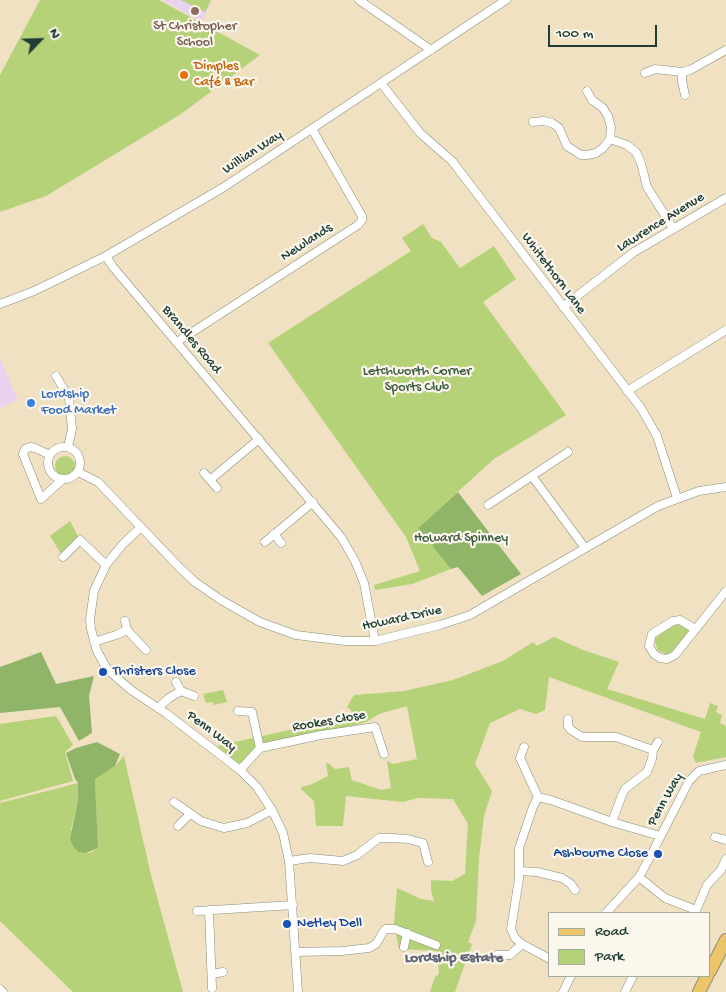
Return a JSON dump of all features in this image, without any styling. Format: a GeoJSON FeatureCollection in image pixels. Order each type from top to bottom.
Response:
{"type":"FeatureCollection","features":[{"type":"Feature","properties":{"kind":"main road"},"geometry":{"type":"LineString","coordinates":[[711,969],[726,940]]}},
{"type":"Feature","properties":{"kind":"main road"},"geometry":{"type":"LineString","coordinates":[[699,992],[706,977]]}},
{"type":"Feature","properties":{"kind":"street"},"geometry":{"type":"LineString","coordinates":[[359,0],[431,50]]}},
{"type":"Feature","properties":{"kind":"street","name":"Willian Way"},"geometry":{"type":"LineString","coordinates":[[0,304],[34,291],[106,256],[224,187],[506,0]]}},
{"type":"Feature","properties":{"kind":"street"},"geometry":{"type":"LineString","coordinates":[[645,73],[653,65],[682,72],[696,67],[726,50]]}},
{"type":"Feature","properties":{"kind":"street"},"geometry":{"type":"LineString","coordinates":[[682,72],[685,95]]}},
{"type":"Feature","properties":{"kind":"street","name":"Whitethorn Lane"},"geometry":{"type":"LineString","coordinates":[[381,83],[420,133],[452,161],[649,420],[657,436],[678,498]]}},
{"type":"Feature","properties":{"kind":"street"},"geometry":{"type":"LineString","coordinates":[[533,122],[552,122],[559,128],[567,146],[581,154],[596,153],[610,139],[611,122],[603,108],[592,100],[587,91]]}},
{"type":"Feature","properties":{"kind":"street"},"geometry":{"type":"LineString","coordinates":[[584,104],[592,100]]}},
{"type":"Feature","properties":{"kind":"street","name":"Newlands"},"geometry":{"type":"LineString","coordinates":[[177,342],[358,225],[362,220],[362,216],[312,130]]}},
{"type":"Feature","properties":{"kind":"street"},"geometry":{"type":"LineString","coordinates":[[610,139],[627,145],[636,152],[647,187],[672,228]]}},
{"type":"Feature","properties":{"kind":"street","name":"Lawrence Avenue"},"geometry":{"type":"LineString","coordinates":[[563,307],[634,252],[726,198]]}},
{"type":"Feature","properties":{"kind":"street","name":"Brandles Road"},"geometry":{"type":"LineString","coordinates":[[106,256],[113,267],[341,537],[355,561],[367,595],[375,641]]}},
{"type":"Feature","properties":{"kind":"street"},"geometry":{"type":"LineString","coordinates":[[627,391],[726,330]]}},
{"type":"Feature","properties":{"kind":"street"},"geometry":{"type":"LineString","coordinates":[[56,376],[70,398],[72,428],[68,447]]}},
{"type":"Feature","properties":{"kind":"street"},"geometry":{"type":"LineString","coordinates":[[210,480],[259,439]]}},
{"type":"Feature","properties":{"kind":"street"},"geometry":{"type":"LineString","coordinates":[[50,455],[30,447],[25,449],[23,454],[41,499],[63,479],[72,477],[78,472],[80,458],[77,453],[68,447],[58,448],[50,455],[48,463],[52,473],[63,479]]}},
{"type":"Feature","properties":{"kind":"street"},"geometry":{"type":"LineString","coordinates":[[488,505],[568,452]]}},
{"type":"Feature","properties":{"kind":"street","name":"Howard Drive"},"geometry":{"type":"LineString","coordinates":[[78,472],[98,482],[195,582],[221,600],[260,622],[296,635],[345,641],[375,641],[440,625],[470,615],[658,506],[699,491],[726,487]]}},
{"type":"Feature","properties":{"kind":"street"},"geometry":{"type":"LineString","coordinates":[[204,473],[217,488]]}},
{"type":"Feature","properties":{"kind":"street"},"geometry":{"type":"LineString","coordinates":[[532,476],[585,548]]}},
{"type":"Feature","properties":{"kind":"street"},"geometry":{"type":"LineString","coordinates":[[265,542],[313,502]]}},
{"type":"Feature","properties":{"kind":"street","name":"Penn Way"},"geometry":{"type":"LineString","coordinates":[[141,527],[106,564],[96,585],[91,606],[91,629],[94,642],[100,659],[107,669],[131,690],[240,770],[257,787],[272,810],[283,834],[289,861],[298,992]]}},
{"type":"Feature","properties":{"kind":"street"},"geometry":{"type":"LineString","coordinates":[[274,534],[281,542]]}},
{"type":"Feature","properties":{"kind":"street"},"geometry":{"type":"LineString","coordinates":[[63,557],[80,540],[106,564]]}},
{"type":"Feature","properties":{"kind":"street"},"geometry":{"type":"LineString","coordinates":[[695,630],[680,620],[673,621],[652,634],[649,646],[660,658],[675,655],[695,630],[726,591]]}},
{"type":"Feature","properties":{"kind":"street"},"geometry":{"type":"LineString","coordinates":[[125,621],[127,630],[146,650]]}},
{"type":"Feature","properties":{"kind":"street"},"geometry":{"type":"LineString","coordinates":[[94,642],[127,630]]}},
{"type":"Feature","properties":{"kind":"street"},"geometry":{"type":"LineString","coordinates":[[176,682],[181,691],[194,696]]}},
{"type":"Feature","properties":{"kind":"street"},"geometry":{"type":"LineString","coordinates":[[158,708],[169,698],[181,691]]}},
{"type":"Feature","properties":{"kind":"street"},"geometry":{"type":"LineString","coordinates":[[238,711],[252,712],[260,748],[240,770]]}},
{"type":"Feature","properties":{"kind":"street"},"geometry":{"type":"LineString","coordinates":[[568,719],[571,730],[582,737],[616,737],[653,750]]}},
{"type":"Feature","properties":{"kind":"street","name":"Rookes Close"},"geometry":{"type":"LineString","coordinates":[[260,748],[321,735],[375,727],[384,754]]}},
{"type":"Feature","properties":{"kind":"street"},"geometry":{"type":"LineString","coordinates":[[612,822],[625,789],[647,772],[653,750],[658,742]]}},
{"type":"Feature","properties":{"kind":"street"},"geometry":{"type":"LineString","coordinates":[[524,747],[520,758],[538,797]]}},
{"type":"Feature","properties":{"kind":"street","name":"Penn Way"},"geometry":{"type":"LineString","coordinates":[[607,912],[638,877],[689,781],[699,771],[726,765]]}},
{"type":"Feature","properties":{"kind":"street"},"geometry":{"type":"LineString","coordinates":[[538,797],[660,836]]}},
{"type":"Feature","properties":{"kind":"street"},"geometry":{"type":"LineString","coordinates":[[538,797],[518,848],[519,871],[511,929],[515,938],[522,944],[548,958]]}},
{"type":"Feature","properties":{"kind":"street"},"geometry":{"type":"LineString","coordinates":[[174,802],[201,822],[224,828],[247,823],[272,810]]}},
{"type":"Feature","properties":{"kind":"street"},"geometry":{"type":"LineString","coordinates":[[178,826],[190,814]]}},
{"type":"Feature","properties":{"kind":"street"},"geometry":{"type":"LineString","coordinates":[[716,837],[726,840]]}},
{"type":"Feature","properties":{"kind":"street"},"geometry":{"type":"LineString","coordinates":[[289,861],[305,858],[343,861],[357,855],[379,838],[392,838],[408,839],[423,843],[428,862]]}},
{"type":"Feature","properties":{"kind":"street"},"geometry":{"type":"LineString","coordinates":[[638,877],[665,898],[695,911],[707,885],[721,870],[726,859]]}},
{"type":"Feature","properties":{"kind":"street"},"geometry":{"type":"LineString","coordinates":[[519,871],[537,872],[562,878],[576,890]]}},
{"type":"Feature","properties":{"kind":"street"},"geometry":{"type":"LineString","coordinates":[[197,911],[292,905]]}},
{"type":"Feature","properties":{"kind":"street"},"geometry":{"type":"LineString","coordinates":[[209,910],[212,988]]}},
{"type":"Feature","properties":{"kind":"street"},"geometry":{"type":"LineString","coordinates":[[296,952],[364,949],[376,944],[385,929],[395,929],[436,945]]}},
{"type":"Feature","properties":{"kind":"street"},"geometry":{"type":"LineString","coordinates":[[404,947],[407,933]]}},
{"type":"Feature","properties":{"kind":"street"},"geometry":{"type":"LineString","coordinates":[[496,955],[510,955],[522,944]]}},
{"type":"Feature","properties":{"kind":"street"},"geometry":{"type":"LineString","coordinates":[[212,974],[224,972]]}},
{"type":"Feature","properties":{"kind":"street"},"geometry":{"type":"LineString","coordinates":[[563,992],[570,977]]}},
{"type":"Feature","properties":{"kind":"street"},"geometry":{"type":"LineString","coordinates":[[625,992],[633,977]]}},
{"type":"Feature","properties":{"kind":"street"},"geometry":{"type":"LineString","coordinates":[[0,989],[3,992]]}},
{"type":"Feature","properties":{"kind":"shaded area","name":"St Christopher School"},"geometry":{"type":"Polygon","coordinates":[[[162,0],[212,0],[202,22],[162,0]]]}},
{"type":"Feature","properties":{"kind":"shaded area"},"geometry":{"type":"Polygon","coordinates":[[[0,358],[18,400],[0,408],[0,358]]]}},
{"type":"Feature","properties":{"kind":"green space"},"geometry":{"type":"Polygon","coordinates":[[[40,0],[159,0],[260,55],[181,114],[46,196],[0,212],[0,75],[40,0]]]}},
{"type":"Feature","properties":{"kind":"green space"},"geometry":{"type":"Polygon","coordinates":[[[181,0],[211,0],[205,12],[181,0]]]}},
{"type":"Feature","properties":{"kind":"green space","name":"Letchworth Corner Sports Club"},"geometry":{"type":"Polygon","coordinates":[[[423,224],[432,238],[441,242],[460,268],[494,246],[516,279],[483,302],[566,415],[494,459],[419,527],[451,569],[412,584],[375,590],[374,585],[420,571],[406,537],[268,343],[411,251],[402,238],[423,224]]]}},
{"type":"Feature","properties":{"kind":"green space"},"geometry":{"type":"Polygon","coordinates":[[[65,456],[72,459],[75,466],[72,473],[65,476],[58,473],[55,466],[58,459],[65,456]]]}},
{"type":"Feature","properties":{"kind":"green space","name":"Howard Spinney"},"geometry":{"type":"Polygon","coordinates":[[[458,492],[521,574],[482,596],[458,567],[451,569],[418,528],[458,492]]]}},
{"type":"Feature","properties":{"kind":"green space"},"geometry":{"type":"Polygon","coordinates":[[[70,521],[80,540],[63,557],[50,536],[70,521]]]}},
{"type":"Feature","properties":{"kind":"green space"},"geometry":{"type":"Polygon","coordinates":[[[675,624],[682,625],[689,630],[672,654],[658,651],[654,639],[675,624]]]}},
{"type":"Feature","properties":{"kind":"green space"},"geometry":{"type":"Polygon","coordinates":[[[554,637],[583,650],[619,662],[607,689],[705,719],[710,703],[718,706],[716,712],[722,715],[720,723],[726,726],[726,757],[696,763],[693,756],[701,732],[549,677],[545,710],[536,714],[520,709],[490,723],[475,764],[492,791],[484,816],[479,858],[476,921],[468,942],[472,944],[455,992],[430,992],[435,977],[439,974],[437,951],[399,949],[394,924],[397,888],[421,899],[434,901],[431,880],[452,881],[465,874],[468,824],[453,799],[418,798],[403,802],[346,796],[343,826],[316,826],[314,801],[301,789],[301,787],[310,785],[328,776],[326,763],[335,769],[349,767],[352,780],[381,790],[391,788],[387,761],[393,764],[417,759],[407,706],[379,714],[366,722],[256,747],[240,765],[217,746],[352,716],[351,710],[347,707],[354,695],[404,691],[453,680],[503,661],[533,642],[537,646],[554,637]]]}},
{"type":"Feature","properties":{"kind":"green space"},"geometry":{"type":"Polygon","coordinates":[[[41,652],[56,684],[94,676],[89,696],[92,733],[79,741],[60,707],[0,713],[0,667],[41,652]]]}},
{"type":"Feature","properties":{"kind":"green space"},"geometry":{"type":"Polygon","coordinates":[[[223,690],[227,702],[214,705],[213,702],[206,703],[203,694],[223,690]]]}},
{"type":"Feature","properties":{"kind":"green space"},"geometry":{"type":"Polygon","coordinates":[[[56,716],[73,745],[65,752],[73,781],[0,801],[0,724],[56,716]]]}},
{"type":"Feature","properties":{"kind":"green space"},"geometry":{"type":"Polygon","coordinates":[[[97,742],[120,754],[115,766],[95,779],[98,848],[86,853],[78,852],[70,839],[78,800],[78,783],[66,753],[97,742]]]}},
{"type":"Feature","properties":{"kind":"green space"},"geometry":{"type":"Polygon","coordinates":[[[124,756],[151,875],[183,992],[73,992],[0,921],[0,803],[78,783],[78,800],[71,830],[86,853],[90,853],[98,848],[95,779],[115,766],[124,756]]]}},
{"type":"Feature","properties":{"kind":"place","name":"St Christopher School"},"geometry":{"type":"Point","coordinates":[195,11]}},
{"type":"Feature","properties":{"kind":"place","name":"Dimples Café & Bar"},"geometry":{"type":"Point","coordinates":[184,75]}},
{"type":"Feature","properties":{"kind":"place","name":"Lordship Food Market"},"geometry":{"type":"Point","coordinates":[31,403]}},
{"type":"Feature","properties":{"kind":"place","name":"Thristers Close"},"geometry":{"type":"Point","coordinates":[103,672]}},
{"type":"Feature","properties":{"kind":"place","name":"Ashbourne Close"},"geometry":{"type":"Point","coordinates":[658,854]}},
{"type":"Feature","properties":{"kind":"place","name":"Netley Dell"},"geometry":{"type":"Point","coordinates":[287,924]}},
{"type":"Feature","properties":{"kind":"district","name":"Lordship Estate"},"geometry":{"type":"Point","coordinates":[454,959]}}]}
